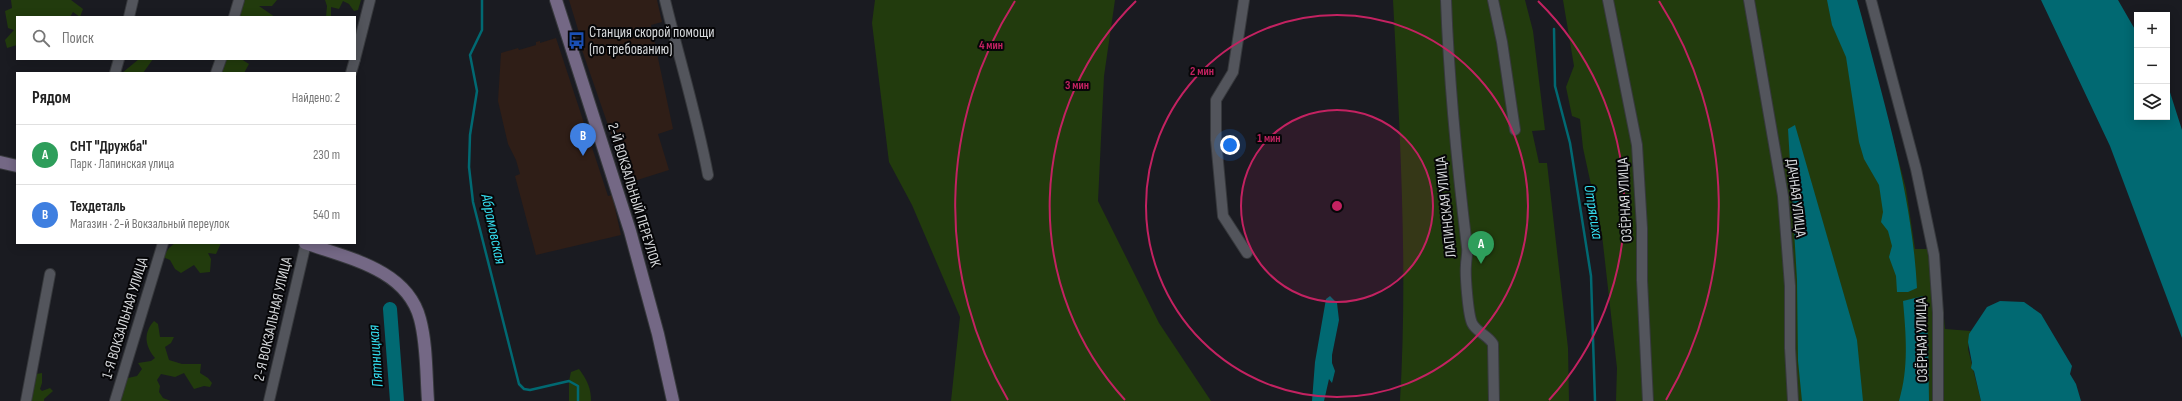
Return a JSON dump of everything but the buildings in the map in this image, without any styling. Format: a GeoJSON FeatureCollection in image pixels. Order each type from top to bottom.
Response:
{"type":"FeatureCollection","features":[{"type":"Feature","properties":{"kind":"street"},"geometry":{"type":"LineString","coordinates":[[129,16],[134,0]]}},
{"type":"Feature","properties":{"kind":"street"},"geometry":{"type":"LineString","coordinates":[[234,16],[239,0]]}},
{"type":"Feature","properties":{"kind":"street"},"geometry":{"type":"LineString","coordinates":[[356,55],[370,0]]}},
{"type":"Feature","properties":{"kind":"street","name":"2-Й ВОКЗАЛЬНЫЙ ПЕРЕУЛОК"},"geometry":{"type":"LineString","coordinates":[[556,0],[630,231],[658,334],[673,401]]}},
{"type":"Feature","properties":{"kind":"street"},"geometry":{"type":"LineString","coordinates":[[665,0],[683,75],[696,114],[708,174]]}},
{"type":"Feature","properties":{"kind":"street"},"geometry":{"type":"LineString","coordinates":[[1244,0],[1233,72],[1216,100],[1216,134],[1223,216],[1247,252]]}},
{"type":"Feature","properties":{"kind":"street","name":"ЛАПИНСКАЯ УЛИЦА"},"geometry":{"type":"LineString","coordinates":[[1446,0],[1447,41],[1452,84],[1455,152],[1467,249],[1466,267],[1470,317],[1474,326],[1493,344],[1494,401]]}},
{"type":"Feature","properties":{"kind":"street"},"geometry":{"type":"LineString","coordinates":[[1494,0],[1515,130]]}},
{"type":"Feature","properties":{"kind":"street","name":"ОЗЁРНАЯ УЛИЦА"},"geometry":{"type":"LineString","coordinates":[[1608,0],[1637,145],[1642,213],[1642,280],[1648,401]]}},
{"type":"Feature","properties":{"kind":"street","name":"ДАЧНАЯ УЛИЦА"},"geometry":{"type":"LineString","coordinates":[[1749,0],[1783,196],[1790,286],[1790,348],[1793,401]]}},
{"type":"Feature","properties":{"kind":"street","name":"ОЗЁРНАЯ УЛИЦА"},"geometry":{"type":"LineString","coordinates":[[1871,0],[1916,169],[1934,255],[1938,313],[1938,401]]}},
{"type":"Feature","properties":{"kind":"street"},"geometry":{"type":"LineString","coordinates":[[115,72],[118,60]]}},
{"type":"Feature","properties":{"kind":"street"},"geometry":{"type":"LineString","coordinates":[[216,72],[221,60]]}},
{"type":"Feature","properties":{"kind":"street"},"geometry":{"type":"LineString","coordinates":[[351,72],[355,60]]}},
{"type":"Feature","properties":{"kind":"street"},"geometry":{"type":"LineString","coordinates":[[0,162],[16,166]]}},
{"type":"Feature","properties":{"kind":"street","name":"1-Я ВОКЗАЛЬНАЯ УЛИЦА"},"geometry":{"type":"LineString","coordinates":[[115,401],[164,244]]}},
{"type":"Feature","properties":{"kind":"street","name":"2-Я ВОКЗАЛЬНАЯ УЛИЦА"},"geometry":{"type":"LineString","coordinates":[[270,401],[305,244]]}},
{"type":"Feature","properties":{"kind":"street"},"geometry":{"type":"LineString","coordinates":[[308,244],[373,268],[401,286],[414,303],[420,320],[424,348],[428,401]]}},
{"type":"Feature","properties":{"kind":"street"},"geometry":{"type":"LineString","coordinates":[[26,401],[50,274]]}},
{"type":"Feature","properties":{"kind":"shaded area"},"geometry":{"type":"Polygon","coordinates":[[[569,0],[657,0],[662,22],[651,25],[673,129],[658,134],[669,170],[631,182],[621,154],[618,154],[582,50],[584,49],[569,0]]]}},
{"type":"Feature","properties":{"kind":"shaded area"},"geometry":{"type":"Polygon","coordinates":[[[556,38],[608,196],[612,195],[621,235],[536,255],[515,176],[520,174],[516,160],[508,144],[498,101],[501,53],[518,48],[519,50],[536,45],[536,42],[540,41],[540,43],[556,38]]]}},
{"type":"Feature","properties":{"kind":"green space"},"geometry":{"type":"Polygon","coordinates":[[[11,0],[71,0],[83,9],[80,16],[73,12],[71,16],[16,16],[16,45],[7,48],[5,40],[14,30],[8,28],[5,11],[12,8],[11,0]]]}},
{"type":"Feature","properties":{"kind":"green space"},"geometry":{"type":"Polygon","coordinates":[[[244,0],[277,0],[272,6],[259,6],[274,16],[238,15],[244,0]]]}},
{"type":"Feature","properties":{"kind":"green space"},"geometry":{"type":"Polygon","coordinates":[[[325,0],[361,0],[358,10],[354,11],[349,4],[343,1],[339,9],[331,7],[331,16],[326,16],[327,6],[325,0]]]}},
{"type":"Feature","properties":{"kind":"green space"},"geometry":{"type":"Polygon","coordinates":[[[875,0],[1115,0],[1104,76],[1098,201],[1159,323],[1211,401],[951,401],[960,317],[912,205],[889,162],[872,23],[875,0]]]}},
{"type":"Feature","properties":{"kind":"green space"},"geometry":{"type":"Polygon","coordinates":[[[1393,0],[1525,0],[1533,31],[1545,130],[1532,131],[1539,163],[1547,163],[1568,348],[1569,401],[1400,401],[1403,251],[1393,0]]]}},
{"type":"Feature","properties":{"kind":"green space"},"geometry":{"type":"Polygon","coordinates":[[[1563,0],[1857,0],[1906,189],[1915,249],[1938,249],[1945,329],[1971,331],[1968,349],[1981,401],[1616,401],[1617,368],[1602,235],[1583,148],[1580,119],[1572,116],[1566,87],[1574,66],[1563,0]]]}},
{"type":"Feature","properties":{"kind":"green space"},"geometry":{"type":"Polygon","coordinates":[[[138,60],[152,60],[144,72],[123,72],[138,60]]]}},
{"type":"Feature","properties":{"kind":"green space"},"geometry":{"type":"Polygon","coordinates":[[[224,60],[243,60],[249,64],[245,72],[222,72],[224,60]]]}},
{"type":"Feature","properties":{"kind":"green space"},"geometry":{"type":"Polygon","coordinates":[[[174,244],[221,244],[216,254],[208,253],[211,259],[210,272],[200,273],[194,265],[181,273],[175,269],[170,260],[163,257],[174,244]]]}},
{"type":"Feature","properties":{"kind":"green space"},"geometry":{"type":"Polygon","coordinates":[[[154,321],[158,324],[160,337],[174,337],[171,343],[165,347],[169,360],[182,364],[201,364],[200,373],[208,378],[212,383],[210,387],[204,386],[194,389],[184,373],[175,377],[161,374],[157,380],[160,386],[159,392],[163,398],[171,401],[120,401],[122,386],[128,378],[137,376],[142,369],[138,363],[151,361],[155,358],[147,344],[148,330],[154,321]]]}},
{"type":"Feature","properties":{"kind":"green space"},"geometry":{"type":"Polygon","coordinates":[[[579,369],[588,384],[591,401],[569,401],[569,381],[571,372],[579,369]]]}},
{"type":"Feature","properties":{"kind":"green space"},"geometry":{"type":"Polygon","coordinates":[[[42,373],[42,383],[40,389],[42,391],[50,388],[53,391],[44,399],[44,401],[30,401],[36,374],[42,373]]]}},
{"type":"Feature","properties":{"kind":"water"},"geometry":{"type":"Polygon","coordinates":[[[1827,0],[1857,0],[1862,18],[1888,118],[1910,219],[1917,288],[1908,292],[1897,292],[1896,276],[1889,257],[1892,246],[1888,231],[1881,222],[1883,212],[1879,185],[1864,159],[1859,142],[1846,57],[1832,25],[1827,0]]]}},
{"type":"Feature","properties":{"kind":"water"},"geometry":{"type":"Polygon","coordinates":[[[2041,0],[2118,0],[2134,28],[2134,120],[2170,120],[2170,92],[2182,130],[2182,338],[2110,146],[2041,0]]]}},
{"type":"Feature","properties":{"kind":"water"},"geometry":{"type":"Polygon","coordinates":[[[1795,125],[1857,340],[1863,401],[1802,401],[1798,361],[1797,280],[1788,129],[1795,125]]]}},
{"type":"Feature","properties":{"kind":"water"},"geometry":{"type":"Polygon","coordinates":[[[1330,296],[1337,303],[1339,320],[1332,355],[1332,363],[1335,371],[1332,383],[1329,379],[1324,401],[1312,401],[1315,362],[1326,299],[1330,296]]]}},
{"type":"Feature","properties":{"kind":"water"},"geometry":{"type":"Polygon","coordinates":[[[1923,296],[1928,337],[1929,401],[1899,401],[1904,376],[1906,351],[1903,301],[1923,296]]]}},
{"type":"Feature","properties":{"kind":"water"},"geometry":{"type":"Polygon","coordinates":[[[2000,301],[2024,302],[2041,314],[2072,366],[2070,374],[2076,384],[2081,401],[1981,401],[1974,371],[1971,368],[1972,363],[1968,342],[1969,334],[1987,307],[2000,301]]]}},
{"type":"Feature","properties":{"kind":"waterway","name":"Абрамовская"},"geometry":{"type":"LineString","coordinates":[[482,0],[482,30],[470,55],[477,91],[470,135],[469,167],[473,202],[519,384],[524,389],[530,390],[569,381],[578,386],[578,401]]}},
{"type":"Feature","properties":{"kind":"waterway","name":"Отрясиха"},"geometry":{"type":"LineString","coordinates":[[1554,29],[1555,86],[1570,143],[1591,276],[1595,401]]}},
{"type":"Feature","properties":{"kind":"waterway","name":"Пятницкая"},"geometry":{"type":"LineString","coordinates":[[390,309],[397,401]]}},
{"type":"Feature","properties":{"kind":"place","name":"Станция скорой помощи (по требованию)"},"geometry":{"type":"Point","coordinates":[576,41]}},
{"type":"Feature","properties":{"kind":"place","name":"Техдеталь"},"geometry":{"type":"Point","coordinates":[583,156]}},
{"type":"Feature","properties":{"kind":"place","name":"СНТ \"Дружба\""},"geometry":{"type":"Point","coordinates":[1481,264]}}]}
